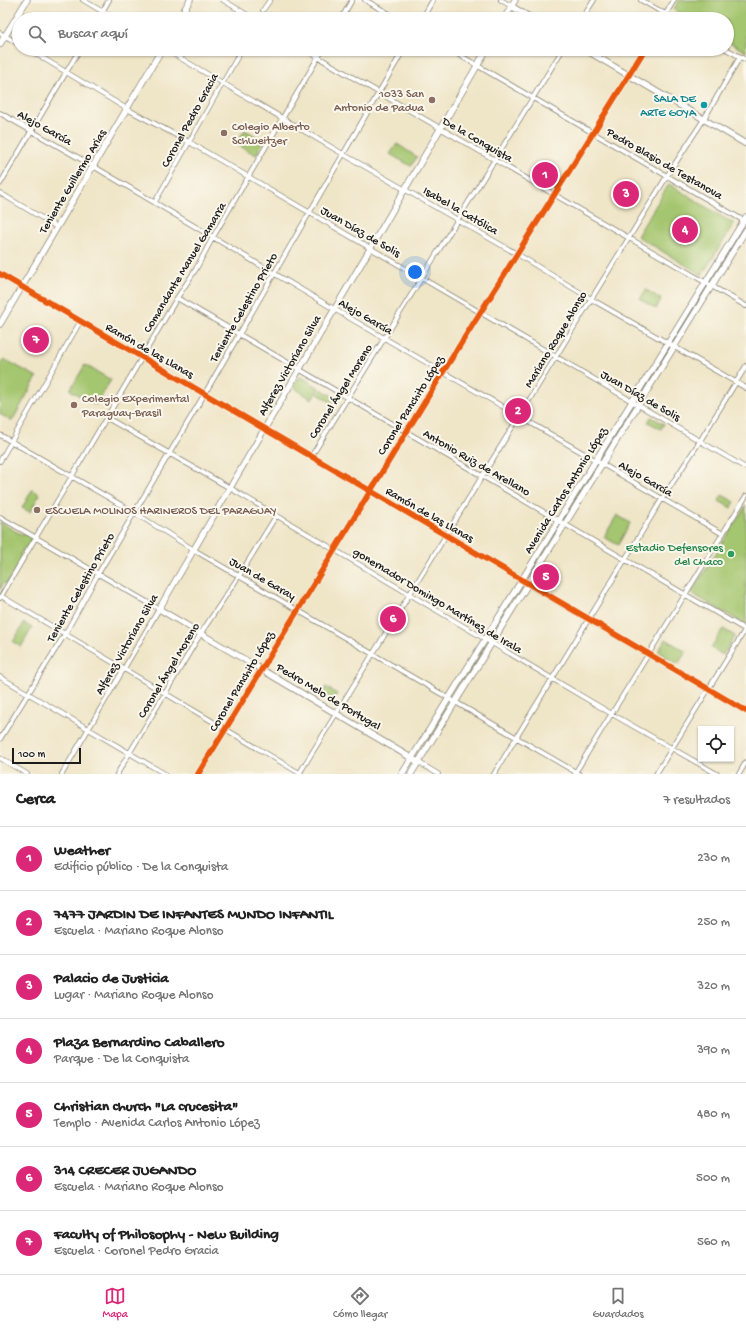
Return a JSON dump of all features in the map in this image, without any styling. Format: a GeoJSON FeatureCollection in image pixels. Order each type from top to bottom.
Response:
{"type":"FeatureCollection","features":[{"type":"Feature","properties":{"kind":"street"},"geometry":{"type":"LineString","coordinates":[[18,12],[26,0]]}},
{"type":"Feature","properties":{"kind":"street"},"geometry":{"type":"LineString","coordinates":[[83,0],[102,12],[109,0]]}},
{"type":"Feature","properties":{"kind":"street"},"geometry":{"type":"LineString","coordinates":[[183,12],[190,0]]}},
{"type":"Feature","properties":{"kind":"street"},"geometry":{"type":"LineString","coordinates":[[223,0],[243,12]]}},
{"type":"Feature","properties":{"kind":"street"},"geometry":{"type":"LineString","coordinates":[[263,10],[270,0]]}},
{"type":"Feature","properties":{"kind":"street"},"geometry":{"type":"LineString","coordinates":[[345,12],[352,0]]}},
{"type":"Feature","properties":{"kind":"street"},"geometry":{"type":"LineString","coordinates":[[365,0],[386,12]]}},
{"type":"Feature","properties":{"kind":"street"},"geometry":{"type":"LineString","coordinates":[[426,12],[433,0]]}},
{"type":"Feature","properties":{"kind":"street"},"geometry":{"type":"LineString","coordinates":[[501,0],[521,12]]}},
{"type":"Feature","properties":{"kind":"street"},"geometry":{"type":"LineString","coordinates":[[508,12],[515,0]]}},
{"type":"Feature","properties":{"kind":"street"},"geometry":{"type":"LineString","coordinates":[[586,12],[594,0]]}},
{"type":"Feature","properties":{"kind":"street"},"geometry":{"type":"LineString","coordinates":[[641,0],[662,12]]}},
{"type":"Feature","properties":{"kind":"street"},"geometry":{"type":"LineString","coordinates":[[667,12],[674,0]]}},
{"type":"Feature","properties":{"kind":"street"},"geometry":{"type":"LineString","coordinates":[[0,44],[2,34],[12,20]]}},
{"type":"Feature","properties":{"kind":"street"},"geometry":{"type":"LineString","coordinates":[[2,34],[12,40]]}},
{"type":"Feature","properties":{"kind":"street"},"geometry":{"type":"LineString","coordinates":[[734,54],[746,60]]}},
{"type":"Feature","properties":{"kind":"street","name":"Juan Díaz de Solis"},"geometry":{"type":"LineString","coordinates":[[40,56],[746,468]]}},
{"type":"Feature","properties":{"kind":"street"},"geometry":{"type":"LineString","coordinates":[[0,184],[76,56]]}},
{"type":"Feature","properties":{"kind":"street","name":"Teniente Guillermo Arias"},"geometry":{"type":"LineString","coordinates":[[0,324],[158,56]]}},
{"type":"Feature","properties":{"kind":"street","name":"Isabel la Católica"},"geometry":{"type":"LineString","coordinates":[[177,56],[517,254],[591,299],[746,388]]}},
{"type":"Feature","properties":{"kind":"street","name":"Coronel Pedro Gracia"},"geometry":{"type":"LineString","coordinates":[[155,202],[238,56]]}},
{"type":"Feature","properties":{"kind":"street","name":"Teniente Celestino Prieto"},"geometry":{"type":"LineString","coordinates":[[0,739],[64,634],[239,333],[275,274],[309,212],[400,56]]}},
{"type":"Feature","properties":{"kind":"street","name":"Pedro Blasio de Testanova"},"geometry":{"type":"LineString","coordinates":[[461,56],[745,220]]}},
{"type":"Feature","properties":{"kind":"street","name":"Alferez Victoriano Silva"},"geometry":{"type":"LineString","coordinates":[[62,774],[265,430],[334,309],[483,56]]}},
{"type":"Feature","properties":{"kind":"street","name":"Coronel Ángel Moreno"},"geometry":{"type":"LineString","coordinates":[[311,457],[559,56]]}},
{"type":"Feature","properties":{"kind":"street"},"geometry":{"type":"LineString","coordinates":[[596,56],[746,144]]}},
{"type":"Feature","properties":{"kind":"street","name":"Coronel Panchito López"},"geometry":{"type":"LineString","coordinates":[[198,774],[406,432],[641,56]]}},
{"type":"Feature","properties":{"kind":"street","name":"De la Conquista"},"geometry":{"type":"LineString","coordinates":[[318,57],[746,306]]}},
{"type":"Feature","properties":{"kind":"street","name":"Comandante Manuel Gamarra"},"geometry":{"type":"LineString","coordinates":[[0,597],[107,418],[141,358],[196,269],[212,237],[249,178],[318,57]]}},
{"type":"Feature","properties":{"kind":"street","name":"Mariano Roque Alonso"},"geometry":{"type":"LineString","coordinates":[[300,774],[591,299],[704,119],[740,57]]}},
{"type":"Feature","properties":{"kind":"street","name":"Alejo García"},"geometry":{"type":"LineString","coordinates":[[0,113],[722,534]]}},
{"type":"Feature","properties":{"kind":"street"},"geometry":{"type":"LineString","coordinates":[[0,193],[57,227]]}},
{"type":"Feature","properties":{"kind":"street","name":"Avenida Carlos Antonio López"},"geometry":{"type":"LineString","coordinates":[[402,774],[745,220]]}},
{"type":"Feature","properties":{"kind":"street","name":"Avenida Carlos Antonio López"},"geometry":{"type":"LineString","coordinates":[[411,774],[746,230]]}},
{"type":"Feature","properties":{"kind":"street","name":"Ramón de las Llanas"},"geometry":{"type":"LineString","coordinates":[[0,274],[21,288],[746,711]]}},
{"type":"Feature","properties":{"kind":"street","name":"Antonio Ruiz de Arellano"},"geometry":{"type":"LineString","coordinates":[[177,298],[746,630]]}},
{"type":"Feature","properties":{"kind":"street"},"geometry":{"type":"LineString","coordinates":[[0,460],[80,322]]}},
{"type":"Feature","properties":{"kind":"street"},"geometry":{"type":"LineString","coordinates":[[494,774],[662,499],[746,366]]}},
{"type":"Feature","properties":{"kind":"street","name":"gonernador Domingo Martínez de Irala"},"geometry":{"type":"LineString","coordinates":[[107,418],[230,488],[485,640],[717,774]]}},
{"type":"Feature","properties":{"kind":"street","name":"Juan de Garay"},"geometry":{"type":"LineString","coordinates":[[0,435],[576,773]]}},
{"type":"Feature","properties":{"kind":"street"},"geometry":{"type":"LineString","coordinates":[[576,773],[746,496]]}},
{"type":"Feature","properties":{"kind":"street","name":"Coronel Ángel Moreno"},"geometry":{"type":"LineString","coordinates":[[116,774],[201,633],[239,576],[276,516]]}},
{"type":"Feature","properties":{"kind":"street","name":"Pedro Melo de Portugal"},"geometry":{"type":"LineString","coordinates":[[0,517],[201,633],[438,774]]}},
{"type":"Feature","properties":{"kind":"street"},"geometry":{"type":"LineString","coordinates":[[0,597],[300,774]]}},
{"type":"Feature","properties":{"kind":"street"},"geometry":{"type":"LineString","coordinates":[[656,774],[746,630]]}},
{"type":"Feature","properties":{"kind":"street"},"geometry":{"type":"LineString","coordinates":[[0,677],[165,774]]}},
{"type":"Feature","properties":{"kind":"street"},"geometry":{"type":"LineString","coordinates":[[0,758],[27,774]]}},
{"type":"Feature","properties":{"kind":"street"},"geometry":{"type":"LineString","coordinates":[[739,774],[746,762]]}},
{"type":"Feature","properties":{"kind":"green space"},"geometry":{"type":"Polygon","coordinates":[[[679,0],[746,0],[746,52],[734,45],[734,12],[677,12],[674,9],[679,0]]]}},
{"type":"Feature","properties":{"kind":"green space"},"geometry":{"type":"Polygon","coordinates":[[[245,130],[264,141],[256,155],[236,144],[245,130]]]}},
{"type":"Feature","properties":{"kind":"green space"},"geometry":{"type":"Polygon","coordinates":[[[397,144],[417,157],[411,166],[390,154],[397,144]]]}},
{"type":"Feature","properties":{"kind":"green space"},"geometry":{"type":"Polygon","coordinates":[[[669,184],[734,224],[702,275],[637,236],[669,184]]]}},
{"type":"Feature","properties":{"kind":"green space"},"geometry":{"type":"Polygon","coordinates":[[[742,227],[743,229],[711,280],[710,279],[742,227]]]}},
{"type":"Feature","properties":{"kind":"green space"},"geometry":{"type":"Polygon","coordinates":[[[646,290],[661,299],[656,309],[640,299],[646,290]]]}},
{"type":"Feature","properties":{"kind":"green space"},"geometry":{"type":"Polygon","coordinates":[[[667,348],[669,350],[639,398],[637,398],[667,348]]]}},
{"type":"Feature","properties":{"kind":"green space"},"geometry":{"type":"Polygon","coordinates":[[[4,359],[37,377],[12,421],[0,414],[0,366],[4,359]]]}},
{"type":"Feature","properties":{"kind":"green space"},"geometry":{"type":"Polygon","coordinates":[[[85,365],[111,380],[95,405],[70,390],[85,365]]]}},
{"type":"Feature","properties":{"kind":"green space"},"geometry":{"type":"Polygon","coordinates":[[[302,377],[319,388],[312,399],[293,387],[298,378],[302,377]]]}},
{"type":"Feature","properties":{"kind":"green space"},"geometry":{"type":"Polygon","coordinates":[[[321,389],[336,398],[333,403],[318,394],[321,389]]]}},
{"type":"Feature","properties":{"kind":"green space"},"geometry":{"type":"Polygon","coordinates":[[[631,407],[632,409],[601,459],[600,458],[631,407]]]}},
{"type":"Feature","properties":{"kind":"green space"},"geometry":{"type":"Polygon","coordinates":[[[651,417],[664,424],[661,429],[648,422],[651,417]]]}},
{"type":"Feature","properties":{"kind":"green space"},"geometry":{"type":"Polygon","coordinates":[[[593,468],[595,469],[565,518],[563,518],[593,468]]]}},
{"type":"Feature","properties":{"kind":"green space"},"geometry":{"type":"Polygon","coordinates":[[[32,490],[40,494],[30,512],[22,508],[32,490]]]}},
{"type":"Feature","properties":{"kind":"green space"},"geometry":{"type":"Polygon","coordinates":[[[722,495],[735,502],[731,508],[719,501],[722,495]]]}},
{"type":"Feature","properties":{"kind":"green space","name":"Estadio Defensores del Chaco"},"geometry":{"type":"Polygon","coordinates":[[[746,505],[746,625],[691,593],[746,505]]]}},
{"type":"Feature","properties":{"kind":"green space"},"geometry":{"type":"Polygon","coordinates":[[[617,515],[630,523],[618,545],[604,537],[617,515]]]}},
{"type":"Feature","properties":{"kind":"green space"},"geometry":{"type":"Polygon","coordinates":[[[0,522],[22,535],[27,534],[33,537],[30,545],[24,548],[20,555],[23,558],[7,583],[4,583],[0,589],[0,522]]]}},
{"type":"Feature","properties":{"kind":"green space"},"geometry":{"type":"Polygon","coordinates":[[[558,526],[559,527],[527,578],[558,526]]]}},
{"type":"Feature","properties":{"kind":"green space"},"geometry":{"type":"Polygon","coordinates":[[[521,586],[523,587],[491,637],[490,636],[521,586]]]}},
{"type":"Feature","properties":{"kind":"green space"},"geometry":{"type":"Polygon","coordinates":[[[24,623],[32,628],[21,647],[13,642],[24,623]]]}},
{"type":"Feature","properties":{"kind":"green space"},"geometry":{"type":"Polygon","coordinates":[[[723,629],[735,636],[723,655],[711,648],[723,629]]]}},
{"type":"Feature","properties":{"kind":"green space"},"geometry":{"type":"Polygon","coordinates":[[[666,639],[686,652],[678,664],[658,652],[666,639]]]}},
{"type":"Feature","properties":{"kind":"green space"},"geometry":{"type":"Polygon","coordinates":[[[485,645],[486,647],[456,696],[454,696],[485,645]]]}},
{"type":"Feature","properties":{"kind":"green space"},"geometry":{"type":"Polygon","coordinates":[[[326,687],[337,694],[333,699],[322,693],[326,687]]]}},
{"type":"Feature","properties":{"kind":"green space"},"geometry":{"type":"Polygon","coordinates":[[[448,704],[450,705],[418,756],[448,704]]]}},
{"type":"Feature","properties":{"kind":"cycle path"},"geometry":{"type":"LineString","coordinates":[[198,774],[443,372],[641,56]]}},
{"type":"Feature","properties":{"kind":"cycle path"},"geometry":{"type":"LineString","coordinates":[[0,274],[746,711]]}},
{"type":"Feature","properties":{"kind":"place","name":"1033 San Antonio de Padua"},"geometry":{"type":"Point","coordinates":[432,100]}},
{"type":"Feature","properties":{"kind":"place","name":"SALA DE ARTE GOYA"},"geometry":{"type":"Point","coordinates":[704,105]}},
{"type":"Feature","properties":{"kind":"place","name":"Colegio Alberto Schweitzer"},"geometry":{"type":"Point","coordinates":[224,133]}},
{"type":"Feature","properties":{"kind":"place","name":"Weather"},"geometry":{"type":"Point","coordinates":[545,175]}},
{"type":"Feature","properties":{"kind":"place","name":"Palacio de Justicia"},"geometry":{"type":"Point","coordinates":[626,194]}},
{"type":"Feature","properties":{"kind":"place","name":"Plaza Bernardino Caballero"},"geometry":{"type":"Point","coordinates":[685,230]}},
{"type":"Feature","properties":{"kind":"place","name":"Faculty of Philosophy - New Building"},"geometry":{"type":"Point","coordinates":[36,340]}},
{"type":"Feature","properties":{"kind":"place","name":"Colegio Experimental Paraguay-Brasil"},"geometry":{"type":"Point","coordinates":[74,405]}},
{"type":"Feature","properties":{"kind":"place","name":"7477 JARDIN DE INFANTES MUNDO INFANTIL"},"geometry":{"type":"Point","coordinates":[518,411]}},
{"type":"Feature","properties":{"kind":"place","name":"ESCUELA MOLINOS HARINEROS DEL PARAGUAY"},"geometry":{"type":"Point","coordinates":[37,510]}},
{"type":"Feature","properties":{"kind":"place","name":"Estadio Defensores del Chaco"},"geometry":{"type":"Point","coordinates":[731,554]}},
{"type":"Feature","properties":{"kind":"place","name":"Christian church \"La crucesita\""},"geometry":{"type":"Point","coordinates":[546,577]}},
{"type":"Feature","properties":{"kind":"place","name":"314 CRECER JUGANDO"},"geometry":{"type":"Point","coordinates":[393,619]}}]}
